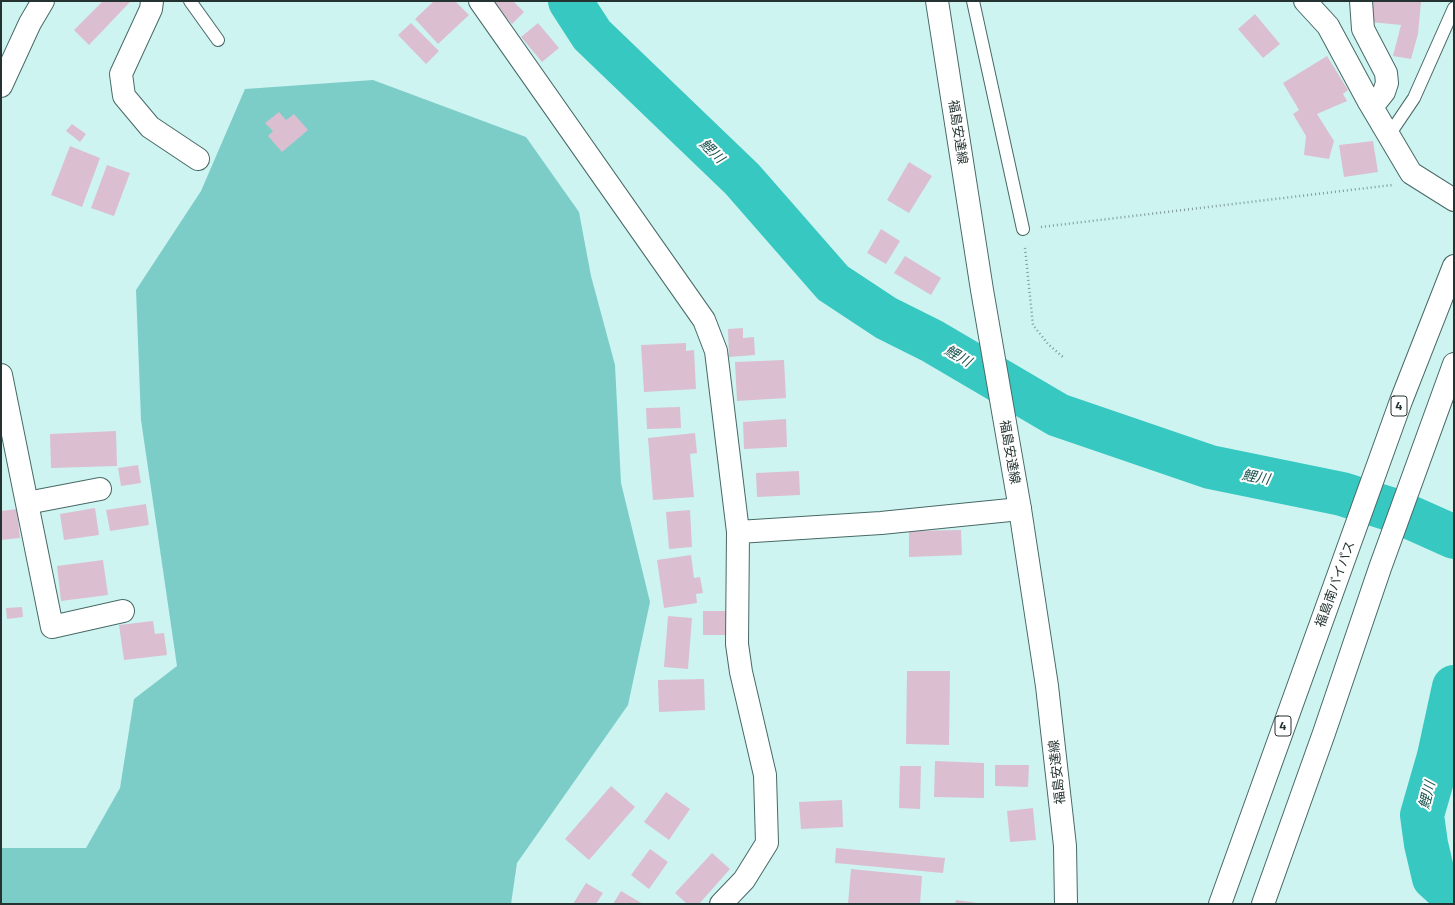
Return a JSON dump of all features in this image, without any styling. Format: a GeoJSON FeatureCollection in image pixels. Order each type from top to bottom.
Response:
{"type":"FeatureCollection","features":[{"type":"Feature","properties":{"kind":"main road"},"geometry":{"type":"LineString","coordinates":[[1,86],[30,23],[44,1]]}},
{"type":"Feature","properties":{"kind":"main road"},"geometry":{"type":"LineString","coordinates":[[152,1],[151,9],[121,74],[124,96],[150,127],[198,159]]}},
{"type":"Feature","properties":{"kind":"main road"},"geometry":{"type":"LineString","coordinates":[[480,1],[704,320],[716,351],[738,532],[737,644],[741,672],[765,775],[767,843],[744,880],[720,904]]}},
{"type":"Feature","properties":{"kind":"main road","name":"福島安達線"},"geometry":{"type":"LineString","coordinates":[[937,1],[982,290],[1020,509],[1047,686],[1065,846],[1066,904]]}},
{"type":"Feature","properties":{"kind":"main road"},"geometry":{"type":"LineString","coordinates":[[1305,1],[1328,26],[1410,173],[1454,200]]}},
{"type":"Feature","properties":{"kind":"main road"},"geometry":{"type":"LineString","coordinates":[[1361,1],[1363,29],[1386,73],[1387,83],[1384,92],[1372,107]]}},
{"type":"Feature","properties":{"kind":"main road","name":"福島南バイパス"},"geometry":{"type":"LineString","coordinates":[[1220,904],[1347,548],[1401,401],[1454,266]]}},
{"type":"Feature","properties":{"kind":"main road"},"geometry":{"type":"LineString","coordinates":[[1263,904],[1324,733],[1380,568],[1454,364]]}},
{"type":"Feature","properties":{"kind":"main road"},"geometry":{"type":"LineString","coordinates":[[1,375],[52,627],[123,611]]}},
{"type":"Feature","properties":{"kind":"main road"},"geometry":{"type":"LineString","coordinates":[[26,503],[100,489]]}},
{"type":"Feature","properties":{"kind":"main road"},"geometry":{"type":"LineString","coordinates":[[738,532],[881,523],[1020,509]]}},
{"type":"Feature","properties":{"kind":"lane"},"geometry":{"type":"LineString","coordinates":[[190,1],[218,40]]}},
{"type":"Feature","properties":{"kind":"lane"},"geometry":{"type":"LineString","coordinates":[[973,1],[1023,229]]}},
{"type":"Feature","properties":{"kind":"lane"},"geometry":{"type":"LineString","coordinates":[[1389,135],[1414,98],[1454,8]]}},
{"type":"Feature","properties":{"kind":"path"},"geometry":{"type":"LineString","coordinates":[[1063,358],[1048,344],[1033,325],[1023,229],[1392,185],[1410,173]]}},
{"type":"Feature","properties":{"kind":"shaded area"},"geometry":{"type":"Polygon","coordinates":[[[373,80],[526,137],[579,212],[591,276],[615,365],[621,483],[650,602],[628,705],[517,863],[511,904],[1,904],[1,848],[86,848],[120,788],[134,699],[177,666],[141,420],[136,290],[201,191],[245,89],[373,80]]]}},
{"type":"Feature","properties":{"kind":"building"},"geometry":{"type":"Polygon","coordinates":[[[103,1],[130,2],[89,45],[74,30],[103,1]]]}},
{"type":"Feature","properties":{"kind":"building"},"geometry":{"type":"Polygon","coordinates":[[[434,1],[455,1],[469,15],[438,44],[415,19],[434,1]]]}},
{"type":"Feature","properties":{"kind":"building"},"geometry":{"type":"Polygon","coordinates":[[[491,1],[513,1],[524,12],[512,24],[491,1]]]}},
{"type":"Feature","properties":{"kind":"building"},"geometry":{"type":"Polygon","coordinates":[[[1373,1],[1421,2],[1418,34],[1411,59],[1393,56],[1401,25],[1371,22],[1373,1]]]}},
{"type":"Feature","properties":{"kind":"building"},"geometry":{"type":"Polygon","coordinates":[[[1255,14],[1280,44],[1263,58],[1238,29],[1255,14]]]}},
{"type":"Feature","properties":{"kind":"building"},"geometry":{"type":"Polygon","coordinates":[[[411,23],[439,51],[426,64],[398,35],[411,23]]]}},
{"type":"Feature","properties":{"kind":"building"},"geometry":{"type":"Polygon","coordinates":[[[538,23],[559,48],[542,62],[521,37],[538,23]]]}},
{"type":"Feature","properties":{"kind":"building"},"geometry":{"type":"Polygon","coordinates":[[[1327,56],[1348,90],[1343,94],[1347,101],[1317,114],[1334,141],[1329,159],[1304,155],[1306,136],[1293,114],[1299,110],[1283,83],[1327,56]]]}},
{"type":"Feature","properties":{"kind":"building"},"geometry":{"type":"Polygon","coordinates":[[[279,112],[286,120],[294,114],[308,130],[282,152],[268,136],[273,131],[265,123],[279,112]]]}},
{"type":"Feature","properties":{"kind":"building"},"geometry":{"type":"Polygon","coordinates":[[[72,124],[86,134],[80,142],[66,131],[72,124]]]}},
{"type":"Feature","properties":{"kind":"building"},"geometry":{"type":"Polygon","coordinates":[[[1373,141],[1378,172],[1344,177],[1339,145],[1373,141]]]}},
{"type":"Feature","properties":{"kind":"building"},"geometry":{"type":"Polygon","coordinates":[[[70,146],[100,158],[82,207],[51,195],[70,146]]]}},
{"type":"Feature","properties":{"kind":"building"},"geometry":{"type":"Polygon","coordinates":[[[909,162],[932,176],[909,213],[887,200],[909,162]]]}},
{"type":"Feature","properties":{"kind":"building"},"geometry":{"type":"Polygon","coordinates":[[[107,165],[130,173],[114,216],[91,208],[107,165]]]}},
{"type":"Feature","properties":{"kind":"building"},"geometry":{"type":"Polygon","coordinates":[[[881,229],[900,241],[886,264],[867,253],[881,229]]]}},
{"type":"Feature","properties":{"kind":"building"},"geometry":{"type":"Polygon","coordinates":[[[905,256],[941,278],[931,295],[894,273],[905,256]]]}},
{"type":"Feature","properties":{"kind":"building"},"geometry":{"type":"Polygon","coordinates":[[[743,328],[743,338],[754,337],[755,355],[729,357],[728,329],[743,328]]]}},
{"type":"Feature","properties":{"kind":"building"},"geometry":{"type":"Polygon","coordinates":[[[686,343],[686,351],[694,350],[696,389],[644,392],[641,345],[686,343]]]}},
{"type":"Feature","properties":{"kind":"building"},"geometry":{"type":"Polygon","coordinates":[[[784,360],[786,398],[737,401],[735,362],[784,360]]]}},
{"type":"Feature","properties":{"kind":"building"},"geometry":{"type":"Polygon","coordinates":[[[680,407],[681,428],[647,429],[646,408],[680,407]]]}},
{"type":"Feature","properties":{"kind":"building"},"geometry":{"type":"Polygon","coordinates":[[[786,419],[787,447],[744,449],[743,422],[786,419]]]}},
{"type":"Feature","properties":{"kind":"building"},"geometry":{"type":"Polygon","coordinates":[[[116,431],[117,466],[51,468],[50,434],[116,431]]]}},
{"type":"Feature","properties":{"kind":"building"},"geometry":{"type":"Polygon","coordinates":[[[695,433],[697,453],[690,454],[694,497],[653,500],[648,438],[695,433]]]}},
{"type":"Feature","properties":{"kind":"building"},"geometry":{"type":"Polygon","coordinates":[[[138,465],[141,483],[121,486],[118,468],[138,465]]]}},
{"type":"Feature","properties":{"kind":"building"},"geometry":{"type":"Polygon","coordinates":[[[799,471],[800,495],[757,497],[756,473],[799,471]]]}},
{"type":"Feature","properties":{"kind":"building"},"geometry":{"type":"Polygon","coordinates":[[[146,504],[149,525],[110,531],[106,510],[146,504]]]}},
{"type":"Feature","properties":{"kind":"building"},"geometry":{"type":"Polygon","coordinates":[[[95,508],[99,535],[64,540],[60,514],[95,508]]]}},
{"type":"Feature","properties":{"kind":"building"},"geometry":{"type":"Polygon","coordinates":[[[17,509],[20,538],[1,540],[1,511],[17,509]]]}},
{"type":"Feature","properties":{"kind":"building"},"geometry":{"type":"Polygon","coordinates":[[[690,510],[692,547],[669,549],[666,512],[690,510]]]}},
{"type":"Feature","properties":{"kind":"building"},"geometry":{"type":"Polygon","coordinates":[[[961,530],[962,555],[909,557],[909,531],[961,530]]]}},
{"type":"Feature","properties":{"kind":"building"},"geometry":{"type":"Polygon","coordinates":[[[691,555],[694,578],[700,577],[703,593],[696,594],[697,603],[664,608],[657,560],[691,555]]]}},
{"type":"Feature","properties":{"kind":"building"},"geometry":{"type":"Polygon","coordinates":[[[103,560],[108,595],[61,601],[57,566],[103,560]]]}},
{"type":"Feature","properties":{"kind":"building"},"geometry":{"type":"Polygon","coordinates":[[[22,607],[23,617],[7,619],[6,608],[22,607]]]}},
{"type":"Feature","properties":{"kind":"building"},"geometry":{"type":"Polygon","coordinates":[[[703,611],[727,611],[727,635],[703,635],[703,611]]]}},
{"type":"Feature","properties":{"kind":"building"},"geometry":{"type":"Polygon","coordinates":[[[668,616],[692,618],[688,669],[664,667],[668,616]]]}},
{"type":"Feature","properties":{"kind":"building"},"geometry":{"type":"Polygon","coordinates":[[[153,621],[155,634],[164,633],[167,655],[124,660],[119,625],[153,621]]]}},
{"type":"Feature","properties":{"kind":"building"},"geometry":{"type":"Polygon","coordinates":[[[907,671],[950,671],[949,745],[906,744],[907,671]]]}},
{"type":"Feature","properties":{"kind":"building"},"geometry":{"type":"Polygon","coordinates":[[[704,679],[705,710],[659,712],[658,680],[704,679]]]}},
{"type":"Feature","properties":{"kind":"building"},"geometry":{"type":"Polygon","coordinates":[[[935,761],[984,763],[984,798],[934,797],[935,761]]]}},
{"type":"Feature","properties":{"kind":"building"},"geometry":{"type":"Polygon","coordinates":[[[995,765],[1029,765],[1028,787],[995,786],[995,765]]]}},
{"type":"Feature","properties":{"kind":"building"},"geometry":{"type":"Polygon","coordinates":[[[900,766],[921,766],[920,809],[899,808],[900,766]]]}},
{"type":"Feature","properties":{"kind":"building"},"geometry":{"type":"Polygon","coordinates":[[[611,786],[635,807],[589,860],[565,839],[611,786]]]}},
{"type":"Feature","properties":{"kind":"building"},"geometry":{"type":"Polygon","coordinates":[[[666,792],[690,809],[669,840],[644,822],[666,792]]]}},
{"type":"Feature","properties":{"kind":"building"},"geometry":{"type":"Polygon","coordinates":[[[842,800],[843,827],[801,829],[799,802],[842,800]]]}},
{"type":"Feature","properties":{"kind":"building"},"geometry":{"type":"Polygon","coordinates":[[[1033,808],[1036,840],[1010,842],[1007,811],[1033,808]]]}},
{"type":"Feature","properties":{"kind":"building"},"geometry":{"type":"Polygon","coordinates":[[[836,848],[945,858],[943,873],[835,863],[836,848]]]}},
{"type":"Feature","properties":{"kind":"building"},"geometry":{"type":"Polygon","coordinates":[[[650,849],[668,862],[649,889],[631,875],[650,849]]]}},
{"type":"Feature","properties":{"kind":"building"},"geometry":{"type":"Polygon","coordinates":[[[712,853],[730,869],[699,904],[687,904],[675,893],[712,853]]]}},
{"type":"Feature","properties":{"kind":"building"},"geometry":{"type":"Polygon","coordinates":[[[851,869],[922,876],[920,904],[848,904],[851,869]]]}},
{"type":"Feature","properties":{"kind":"building"},"geometry":{"type":"Polygon","coordinates":[[[586,883],[603,893],[596,904],[573,904],[586,883]]]}},
{"type":"Feature","properties":{"kind":"building"},"geometry":{"type":"Polygon","coordinates":[[[621,891],[643,904],[613,904],[621,891]]]}},
{"type":"Feature","properties":{"kind":"building"},"geometry":{"type":"Polygon","coordinates":[[[956,900],[977,903],[977,904],[955,904],[956,900]]]}},
{"type":"Feature","properties":{"kind":"waterway","name":"鯉川"},"geometry":{"type":"LineString","coordinates":[[570,1],[592,35],[742,179],[833,283],[886,318],[932,341],[1058,415],[1210,467],[1342,494],[1396,511],[1454,537]]}},
{"type":"Feature","properties":{"kind":"waterway","name":"鯉川"},"geometry":{"type":"LineString","coordinates":[[1454,687],[1439,756],[1422,815],[1426,844],[1434,878],[1454,896]]}}]}
